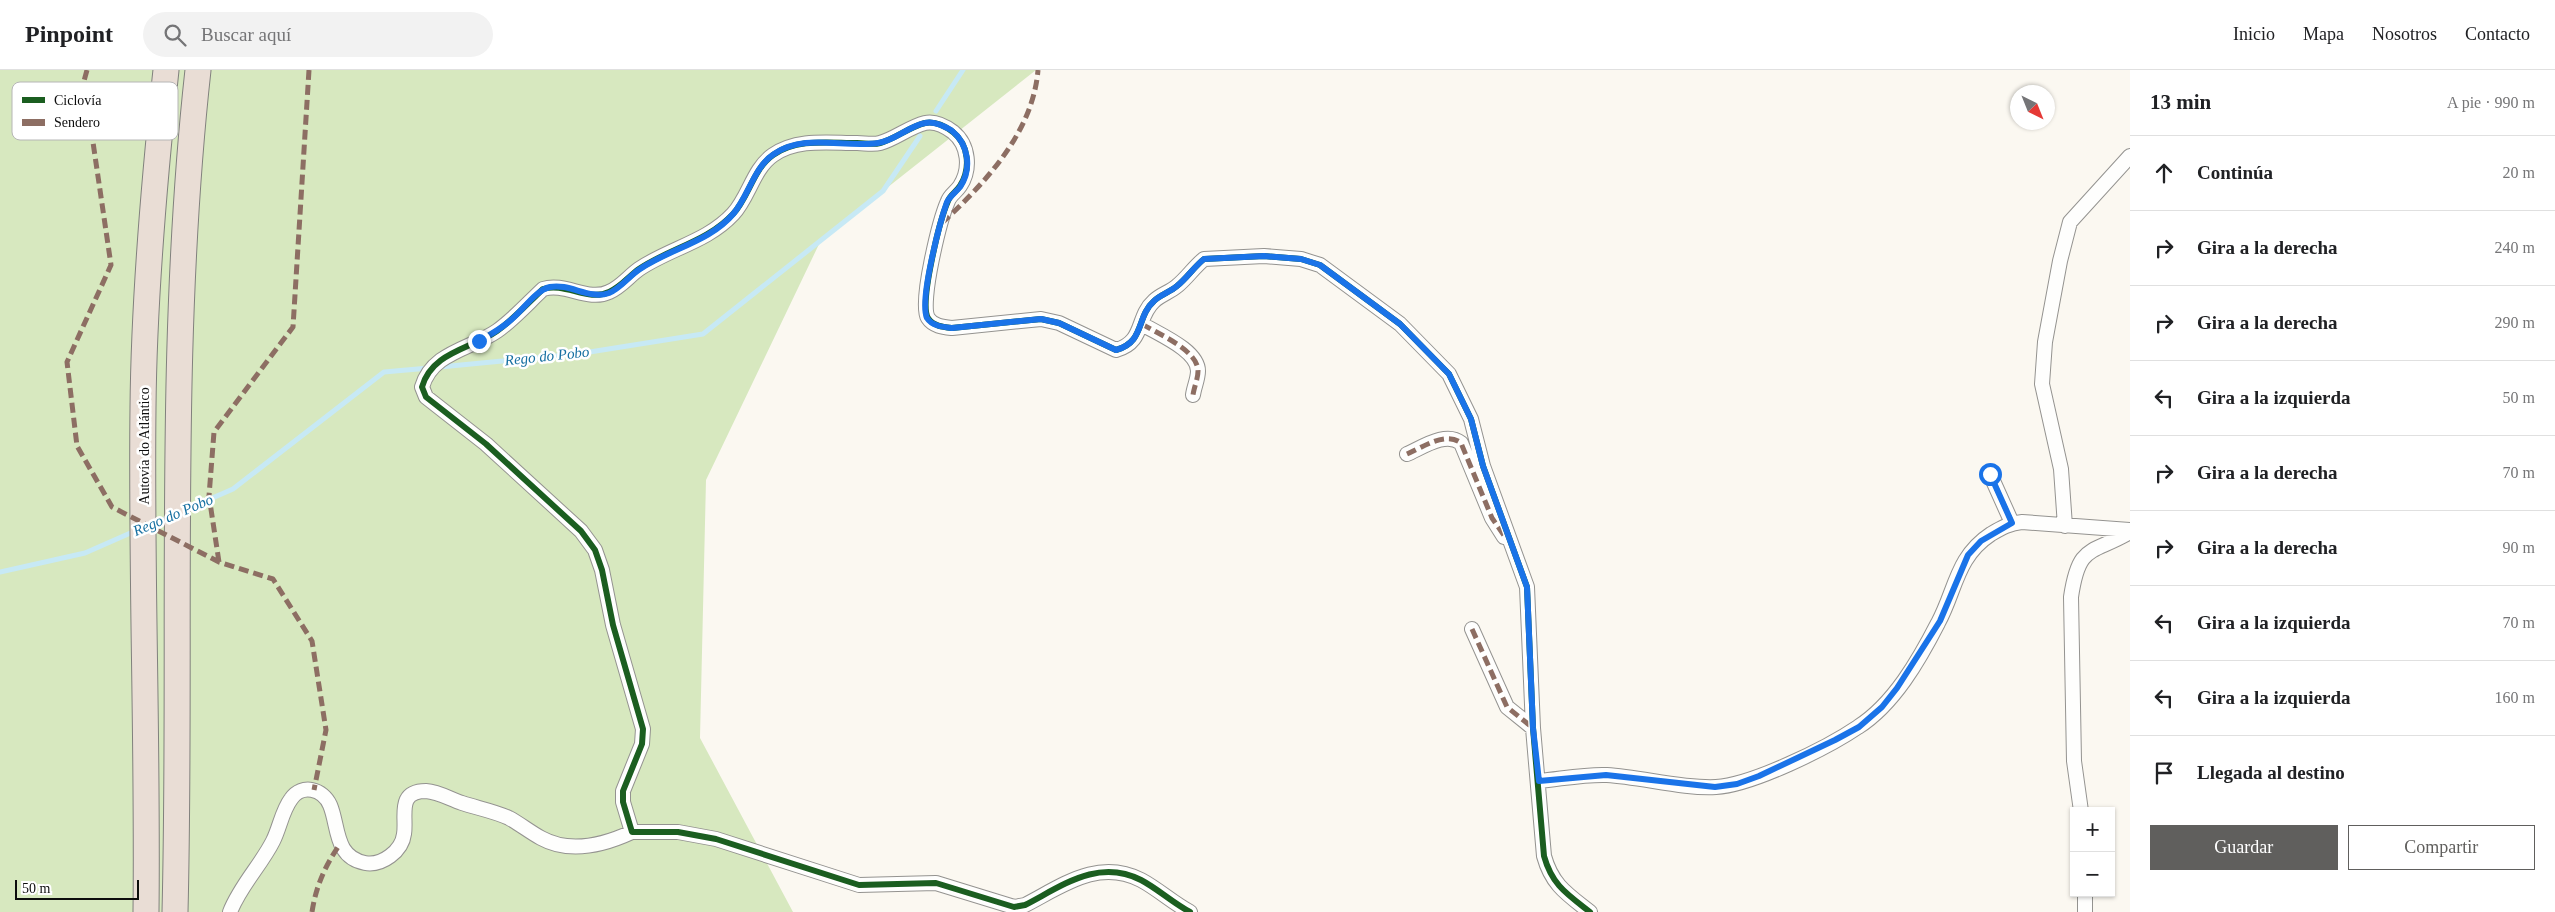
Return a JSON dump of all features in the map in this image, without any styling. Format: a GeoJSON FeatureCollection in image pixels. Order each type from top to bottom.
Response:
{"type":"FeatureCollection","features":[{"type":"Feature","properties":{"kind":"highway"},"geometry":{"type":"LineString","coordinates":[[174,912],[179,392],[183,250],[198,70]]}},
{"type":"Feature","properties":{"kind":"highway","name":"Autovía do Atlántico"},"geometry":{"type":"LineString","coordinates":[[146,912],[147,818],[143,667],[143,406],[159,140]]}},
{"type":"Feature","properties":{"kind":"street"},"geometry":{"type":"LineString","coordinates":[[632,832],[623,802],[623,792],[642,744],[643,729],[613,624],[602,570],[595,550],[581,531],[486,444],[426,397],[422,387],[431,368],[448,356],[496,332],[543,289],[561,287],[583,293],[608,293],[640,269],[708,236],[735,212],[757,173],[771,156],[786,147],[802,143],[879,143],[925,123],[936,123],[955,134],[961,140],[967,162],[960,186],[948,200],[926,288],[925,308],[932,323],[952,328],[1041,319],[1059,323],[1116,350],[1130,344],[1137,335],[1154,300],[1179,284],[1204,259],[1264,256],[1301,259],[1320,265],[1400,324],[1449,374],[1471,419],[1483,466],[1527,587],[1533,728],[1544,856],[1548,872],[1557,885],[1590,912]]}},
{"type":"Feature","properties":{"kind":"street"},"geometry":{"type":"LineString","coordinates":[[2065,526],[2061,469],[2042,384],[2045,342],[2060,261],[2070,222],[2130,156]]}},
{"type":"Feature","properties":{"kind":"street"},"geometry":{"type":"LineString","coordinates":[[1142,324],[1186,350],[1196,361],[1198,371],[1193,395]]}},
{"type":"Feature","properties":{"kind":"street"},"geometry":{"type":"LineString","coordinates":[[1407,454],[1446,438],[1455,438],[1461,443],[1492,518],[1513,547]]}},
{"type":"Feature","properties":{"kind":"street"},"geometry":{"type":"LineString","coordinates":[[1990,474],[2012,523]]}},
{"type":"Feature","properties":{"kind":"street"},"geometry":{"type":"LineString","coordinates":[[1539,781],[1606,775],[1715,787],[1737,784],[1813,752],[1851,731],[1882,707],[1920,655],[1940,621],[1968,555],[1981,541],[2012,523],[2130,531]]}},
{"type":"Feature","properties":{"kind":"street"},"geometry":{"type":"LineString","coordinates":[[2080,807],[2074,761],[2071,596],[2074,578],[2078,566],[2092,549],[2130,531]]}},
{"type":"Feature","properties":{"kind":"street"},"geometry":{"type":"LineString","coordinates":[[1472,629],[1507,707],[1533,728]]}},
{"type":"Feature","properties":{"kind":"street"},"geometry":{"type":"LineString","coordinates":[[230,912],[272,843],[294,794],[303,790],[314,790],[323,795],[330,806],[340,844],[348,854],[366,863],[377,863],[387,858],[401,844],[404,835],[403,810],[406,800],[415,793],[420,792],[439,794],[495,813],[520,824],[541,838],[564,846],[593,846],[613,841],[632,832],[678,832],[716,838],[859,885],[936,884],[1005,906],[1025,905],[1087,874],[1100,872],[1114,873],[1141,880],[1190,912]]}},
{"type":"Feature","properties":{"kind":"street"},"geometry":{"type":"LineString","coordinates":[[2085,897],[2085,912]]}},
{"type":"Feature","properties":{"kind":"green space"},"geometry":{"type":"Polygon","coordinates":[[[0,70],[1036,70],[821,240],[706,480],[700,738],[793,912],[0,912],[0,70]]]}},
{"type":"Feature","properties":{"kind":"waterway","name":"Rego do Pobo"},"geometry":{"type":"LineString","coordinates":[[936,111],[963,70]]}},
{"type":"Feature","properties":{"kind":"waterway","name":"Rego do Pobo"},"geometry":{"type":"LineString","coordinates":[[440,367],[577,354],[703,334],[883,191],[920,136]]}},
{"type":"Feature","properties":{"kind":"waterway","name":"Rego do Pobo"},"geometry":{"type":"LineString","coordinates":[[185,510],[233,489],[384,372],[429,368]]}},
{"type":"Feature","properties":{"kind":"waterway","name":"Rego do Pobo"},"geometry":{"type":"LineString","coordinates":[[150,525],[170,517]]}},
{"type":"Feature","properties":{"kind":"waterway","name":"Rego do Pobo"},"geometry":{"type":"LineString","coordinates":[[0,572],[85,553],[135,531]]}},
{"type":"Feature","properties":{"kind":"marked path"},"geometry":{"type":"LineString","coordinates":[[84,82],[87,70]]}},
{"type":"Feature","properties":{"kind":"marked path"},"geometry":{"type":"LineString","coordinates":[[219,562],[209,496],[214,432],[293,327],[309,70]]}},
{"type":"Feature","properties":{"kind":"marked path"},"geometry":{"type":"LineString","coordinates":[[942,223],[975,191],[1005,154],[1017,135],[1034,93],[1038,70]]}},
{"type":"Feature","properties":{"kind":"marked path"},"geometry":{"type":"LineString","coordinates":[[93,140],[111,265],[67,362],[77,446],[112,507],[219,562],[273,579],[312,641],[326,730],[314,790]]}},
{"type":"Feature","properties":{"kind":"marked path"},"geometry":{"type":"LineString","coordinates":[[1142,324],[1176,343],[1192,356],[1198,371],[1193,395]]}},
{"type":"Feature","properties":{"kind":"marked path"},"geometry":{"type":"LineString","coordinates":[[1407,454],[1442,439],[1455,440],[1461,443],[1492,518],[1505,537]]}},
{"type":"Feature","properties":{"kind":"marked path"},"geometry":{"type":"LineString","coordinates":[[1990,474],[2012,523]]}},
{"type":"Feature","properties":{"kind":"marked path"},"geometry":{"type":"LineString","coordinates":[[1472,629],[1507,707],[1533,728]]}},
{"type":"Feature","properties":{"kind":"marked path"},"geometry":{"type":"LineString","coordinates":[[312,912],[322,876],[340,844]]}},
{"type":"Feature","properties":{"kind":"cycle path"},"geometry":{"type":"LineString","coordinates":[[1190,912],[1141,880],[1125,874],[1095,873],[1081,877],[1025,905],[1014,907],[936,883],[859,885],[716,839],[678,832],[632,832],[623,802],[623,791],[642,744],[643,729],[613,625],[602,570],[595,550],[581,531],[486,444],[426,397],[422,387],[427,375],[443,359],[497,331],[543,289],[560,288],[593,295],[609,292],[639,269],[712,231],[733,214],[766,161],[782,150],[792,146],[824,142],[877,144],[925,123],[939,124],[953,132],[962,144],[967,158],[964,179],[949,199],[944,211],[928,279],[926,309],[928,318],[938,326],[952,328],[1041,319],[1059,323],[1116,350],[1132,341],[1148,307],[1159,297],[1177,286],[1204,259],[1264,256],[1301,259],[1320,265],[1400,324],[1449,374],[1471,419],[1483,466],[1527,587],[1533,728],[1544,856],[1556,882],[1567,894],[1590,912]]}},
{"type":"Feature","properties":{"kind":"route"},"geometry":{"type":"LineString","coordinates":[[479,341],[496,332],[511,320],[543,289],[552,286],[583,293],[608,293],[640,269],[708,236],[735,212],[757,173],[771,156],[786,147],[802,143],[879,143],[925,123],[936,123],[948,128],[955,134],[961,140],[966,151],[967,162],[965,175],[960,186],[948,200],[926,288],[925,308],[927,317],[932,323],[940,326],[952,328],[1041,319],[1059,323],[1109,349],[1116,350],[1130,344],[1137,335],[1154,300],[1179,284],[1204,259],[1212,257],[1264,256],[1301,259],[1320,265],[1338,276],[1373,305],[1400,324],[1433,356],[1449,374],[1471,419],[1483,466],[1527,587],[1533,728],[1539,781],[1606,775],[1715,787],[1737,784],[1813,752],[1859,727],[1882,707],[1925,647],[1940,621],[1968,555],[1981,541],[2012,523],[1990,474]]}}]}
